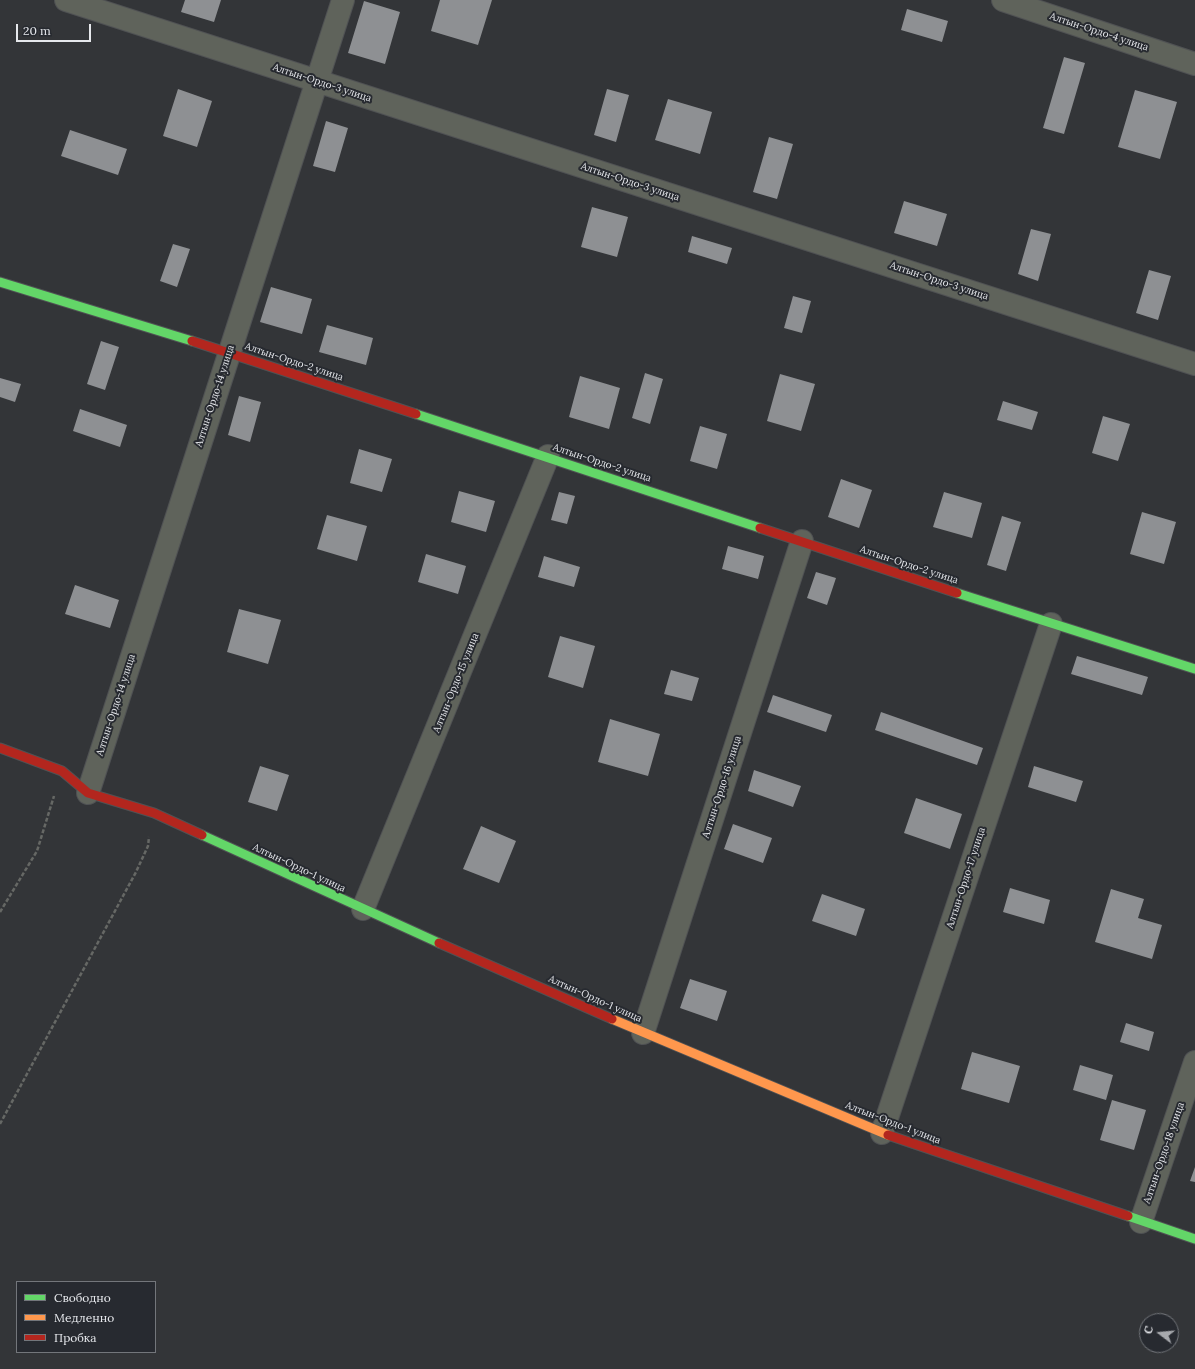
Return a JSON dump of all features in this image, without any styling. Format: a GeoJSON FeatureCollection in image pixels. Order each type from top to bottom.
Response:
{"type":"FeatureCollection","features":[{"type":"Feature","properties":{"kind":"street","name":"Алтын-Ордо-3 улица"},"geometry":{"type":"LineString","coordinates":[[66,0],[1195,364]]}},
{"type":"Feature","properties":{"kind":"street","name":"Алтын-Ордо-14 улица"},"geometry":{"type":"LineString","coordinates":[[88,793],[343,0]]}},
{"type":"Feature","properties":{"kind":"street","name":"Алтын-Ордо-4 улица"},"geometry":{"type":"LineString","coordinates":[[1003,0],[1195,64]]}},
{"type":"Feature","properties":{"kind":"street","name":"Алтын-Ордо-2 улица"},"geometry":{"type":"LineString","coordinates":[[0,282],[229,352],[548,456],[1051,624],[1195,669]]}},
{"type":"Feature","properties":{"kind":"street","name":"Алтын-Ордо-15 улица"},"geometry":{"type":"LineString","coordinates":[[364,909],[548,456]]}},
{"type":"Feature","properties":{"kind":"street","name":"Алтын-Ордо-16 улица"},"geometry":{"type":"LineString","coordinates":[[643,1033],[802,541]]}},
{"type":"Feature","properties":{"kind":"street","name":"Алтын-Ордо-17 улица"},"geometry":{"type":"LineString","coordinates":[[882,1133],[1051,624]]}},
{"type":"Feature","properties":{"kind":"street","name":"Алтын-Ордо-1 улица"},"geometry":{"type":"LineString","coordinates":[[0,748],[62,771],[88,793],[154,813],[364,909],[643,1033],[882,1133],[1140,1222],[1195,1239]]}},
{"type":"Feature","properties":{"kind":"street","name":"Алтын-Ордо-18 улица"},"geometry":{"type":"LineString","coordinates":[[1140,1222],[1195,1062]]}},
{"type":"Feature","properties":{"kind":"path"},"geometry":{"type":"LineString","coordinates":[[0,912],[37,851],[62,771]]}},
{"type":"Feature","properties":{"kind":"path"},"geometry":{"type":"LineString","coordinates":[[0,1124],[136,872],[148,846],[154,813]]}},
{"type":"Feature","properties":{"kind":"building"},"geometry":{"type":"Polygon","coordinates":[[[185,0],[221,0],[214,22],[181,12],[185,0]]]}},
{"type":"Feature","properties":{"kind":"building"},"geometry":{"type":"Polygon","coordinates":[[[440,0],[492,0],[478,45],[431,31],[440,0]]]}},
{"type":"Feature","properties":{"kind":"building"},"geometry":{"type":"Polygon","coordinates":[[[364,1],[400,12],[385,64],[348,53],[364,1]]]}},
{"type":"Feature","properties":{"kind":"building"},"geometry":{"type":"Polygon","coordinates":[[[907,9],[948,21],[942,42],[901,30],[907,9]]]}},
{"type":"Feature","properties":{"kind":"building"},"geometry":{"type":"Polygon","coordinates":[[[1064,57],[1085,63],[1064,134],[1043,128],[1064,57]]]}},
{"type":"Feature","properties":{"kind":"building"},"geometry":{"type":"Polygon","coordinates":[[[178,89],[212,101],[197,147],[163,136],[178,89]]]}},
{"type":"Feature","properties":{"kind":"building"},"geometry":{"type":"Polygon","coordinates":[[[607,89],[629,95],[616,142],[594,135],[607,89]]]}},
{"type":"Feature","properties":{"kind":"building"},"geometry":{"type":"Polygon","coordinates":[[[1135,90],[1177,102],[1160,159],[1118,147],[1135,90]]]}},
{"type":"Feature","properties":{"kind":"building"},"geometry":{"type":"Polygon","coordinates":[[[668,99],[712,112],[700,154],[655,140],[668,99]]]}},
{"type":"Feature","properties":{"kind":"building"},"geometry":{"type":"Polygon","coordinates":[[[326,121],[348,128],[335,172],[313,166],[326,121]]]}},
{"type":"Feature","properties":{"kind":"building"},"geometry":{"type":"Polygon","coordinates":[[[70,130],[127,149],[118,175],[61,156],[70,130]]]}},
{"type":"Feature","properties":{"kind":"building"},"geometry":{"type":"Polygon","coordinates":[[[769,137],[793,144],[777,199],[753,192],[769,137]]]}},
{"type":"Feature","properties":{"kind":"building"},"geometry":{"type":"Polygon","coordinates":[[[904,201],[947,214],[937,246],[894,233],[904,201]]]}},
{"type":"Feature","properties":{"kind":"building"},"geometry":{"type":"Polygon","coordinates":[[[592,207],[628,217],[617,257],[581,247],[592,207]]]}},
{"type":"Feature","properties":{"kind":"building"},"geometry":{"type":"Polygon","coordinates":[[[1031,229],[1051,234],[1038,281],[1018,274],[1031,229]]]}},
{"type":"Feature","properties":{"kind":"building"},"geometry":{"type":"Polygon","coordinates":[[[692,236],[732,248],[727,264],[688,252],[692,236]]]}},
{"type":"Feature","properties":{"kind":"building"},"geometry":{"type":"Polygon","coordinates":[[[173,244],[190,249],[177,287],[160,281],[173,244]]]}},
{"type":"Feature","properties":{"kind":"building"},"geometry":{"type":"Polygon","coordinates":[[[1149,270],[1171,276],[1158,320],[1136,313],[1149,270]]]}},
{"type":"Feature","properties":{"kind":"building"},"geometry":{"type":"Polygon","coordinates":[[[271,287],[312,299],[302,334],[260,322],[271,287]]]}},
{"type":"Feature","properties":{"kind":"building"},"geometry":{"type":"Polygon","coordinates":[[[793,296],[811,301],[802,333],[784,328],[793,296]]]}},
{"type":"Feature","properties":{"kind":"building"},"geometry":{"type":"Polygon","coordinates":[[[327,325],[373,338],[366,365],[319,352],[327,325]]]}},
{"type":"Feature","properties":{"kind":"building"},"geometry":{"type":"Polygon","coordinates":[[[101,341],[119,347],[105,390],[87,384],[101,341]]]}},
{"type":"Feature","properties":{"kind":"building"},"geometry":{"type":"Polygon","coordinates":[[[645,373],[663,379],[650,424],[632,418],[645,373]]]}},
{"type":"Feature","properties":{"kind":"building"},"geometry":{"type":"Polygon","coordinates":[[[780,374],[815,384],[801,431],[767,421],[780,374]]]}},
{"type":"Feature","properties":{"kind":"building"},"geometry":{"type":"Polygon","coordinates":[[[580,376],[620,388],[609,429],[569,417],[580,376]]]}},
{"type":"Feature","properties":{"kind":"building"},"geometry":{"type":"Polygon","coordinates":[[[0,378],[21,384],[15,402],[0,397],[0,378]]]}},
{"type":"Feature","properties":{"kind":"building"},"geometry":{"type":"Polygon","coordinates":[[[239,396],[261,402],[250,442],[228,435],[239,396]]]}},
{"type":"Feature","properties":{"kind":"building"},"geometry":{"type":"Polygon","coordinates":[[[1003,401],[1038,412],[1032,430],[997,420],[1003,401]]]}},
{"type":"Feature","properties":{"kind":"building"},"geometry":{"type":"Polygon","coordinates":[[[80,409],[127,425],[120,447],[73,431],[80,409]]]}},
{"type":"Feature","properties":{"kind":"building"},"geometry":{"type":"Polygon","coordinates":[[[1103,416],[1130,424],[1118,461],[1092,453],[1103,416]]]}},
{"type":"Feature","properties":{"kind":"building"},"geometry":{"type":"Polygon","coordinates":[[[700,426],[727,434],[717,469],[690,461],[700,426]]]}},
{"type":"Feature","properties":{"kind":"building"},"geometry":{"type":"Polygon","coordinates":[[[359,449],[392,459],[382,492],[350,483],[359,449]]]}},
{"type":"Feature","properties":{"kind":"building"},"geometry":{"type":"Polygon","coordinates":[[[841,479],[872,490],[859,528],[828,517],[841,479]]]}},
{"type":"Feature","properties":{"kind":"building"},"geometry":{"type":"Polygon","coordinates":[[[459,491],[495,501],[486,532],[451,522],[459,491]]]}},
{"type":"Feature","properties":{"kind":"building"},"geometry":{"type":"Polygon","coordinates":[[[559,492],[575,496],[567,524],[551,520],[559,492]]]}},
{"type":"Feature","properties":{"kind":"building"},"geometry":{"type":"Polygon","coordinates":[[[944,492],[982,503],[972,538],[933,527],[944,492]]]}},
{"type":"Feature","properties":{"kind":"building"},"geometry":{"type":"Polygon","coordinates":[[[1142,512],[1176,522],[1164,564],[1130,554],[1142,512]]]}},
{"type":"Feature","properties":{"kind":"building"},"geometry":{"type":"Polygon","coordinates":[[[327,515],[367,526],[357,561],[317,549],[327,515]]]}},
{"type":"Feature","properties":{"kind":"building"},"geometry":{"type":"Polygon","coordinates":[[[1002,516],[1021,522],[1006,571],[987,565],[1002,516]]]}},
{"type":"Feature","properties":{"kind":"building"},"geometry":{"type":"Polygon","coordinates":[[[728,546],[764,556],[758,579],[722,569],[728,546]]]}},
{"type":"Feature","properties":{"kind":"building"},"geometry":{"type":"Polygon","coordinates":[[[426,554],[466,566],[458,594],[418,582],[426,554]]]}},
{"type":"Feature","properties":{"kind":"building"},"geometry":{"type":"Polygon","coordinates":[[[544,556],[580,567],[574,587],[538,577],[544,556]]]}},
{"type":"Feature","properties":{"kind":"building"},"geometry":{"type":"Polygon","coordinates":[[[816,572],[836,578],[827,605],[807,598],[816,572]]]}},
{"type":"Feature","properties":{"kind":"building"},"geometry":{"type":"Polygon","coordinates":[[[75,585],[119,600],[110,628],[65,614],[75,585]]]}},
{"type":"Feature","properties":{"kind":"building"},"geometry":{"type":"Polygon","coordinates":[[[239,609],[281,620],[268,664],[227,652],[239,609]]]}},
{"type":"Feature","properties":{"kind":"building"},"geometry":{"type":"Polygon","coordinates":[[[560,636],[595,646],[583,688],[548,677],[560,636]]]}},
{"type":"Feature","properties":{"kind":"building"},"geometry":{"type":"Polygon","coordinates":[[[1077,656],[1148,677],[1142,695],[1071,674],[1077,656]]]}},
{"type":"Feature","properties":{"kind":"building"},"geometry":{"type":"Polygon","coordinates":[[[671,670],[699,678],[692,701],[664,694],[671,670]]]}},
{"type":"Feature","properties":{"kind":"building"},"geometry":{"type":"Polygon","coordinates":[[[773,695],[832,715],[826,732],[767,712],[773,695]]]}},
{"type":"Feature","properties":{"kind":"building"},"geometry":{"type":"Polygon","coordinates":[[[881,712],[983,748],[977,765],[875,730],[881,712]]]}},
{"type":"Feature","properties":{"kind":"building"},"geometry":{"type":"Polygon","coordinates":[[[610,719],[660,734],[648,776],[598,762],[610,719]]]}},
{"type":"Feature","properties":{"kind":"building"},"geometry":{"type":"Polygon","coordinates":[[[260,766],[289,775],[277,811],[248,802],[260,766]]]}},
{"type":"Feature","properties":{"kind":"building"},"geometry":{"type":"Polygon","coordinates":[[[1034,766],[1083,781],[1076,802],[1028,787],[1034,766]]]}},
{"type":"Feature","properties":{"kind":"building"},"geometry":{"type":"Polygon","coordinates":[[[754,770],[801,786],[793,807],[748,791],[754,770]]]}},
{"type":"Feature","properties":{"kind":"building"},"geometry":{"type":"Polygon","coordinates":[[[916,798],[962,814],[950,849],[904,833],[916,798]]]}},
{"type":"Feature","properties":{"kind":"building"},"geometry":{"type":"Polygon","coordinates":[[[733,824],[772,838],[763,863],[724,849],[733,824]]]}},
{"type":"Feature","properties":{"kind":"building"},"geometry":{"type":"Polygon","coordinates":[[[481,826],[516,841],[499,883],[463,869],[481,826]]]}},
{"type":"Feature","properties":{"kind":"building"},"geometry":{"type":"Polygon","coordinates":[[[1010,888],[1050,900],[1044,924],[1003,912],[1010,888]]]}},
{"type":"Feature","properties":{"kind":"building"},"geometry":{"type":"Polygon","coordinates":[[[1111,889],[1144,899],[1138,918],[1162,925],[1152,959],[1095,942],[1111,889]]]}},
{"type":"Feature","properties":{"kind":"building"},"geometry":{"type":"Polygon","coordinates":[[[822,894],[865,909],[856,936],[812,921],[822,894]]]}},
{"type":"Feature","properties":{"kind":"building"},"geometry":{"type":"Polygon","coordinates":[[[690,979],[727,991],[717,1021],[680,1008],[690,979]]]}},
{"type":"Feature","properties":{"kind":"building"},"geometry":{"type":"Polygon","coordinates":[[[1126,1023],[1154,1032],[1149,1051],[1120,1042],[1126,1023]]]}},
{"type":"Feature","properties":{"kind":"building"},"geometry":{"type":"Polygon","coordinates":[[[972,1052],[1020,1066],[1009,1103],[961,1089],[972,1052]]]}},
{"type":"Feature","properties":{"kind":"building"},"geometry":{"type":"Polygon","coordinates":[[[1080,1065],[1113,1075],[1106,1100],[1073,1090],[1080,1065]]]}},
{"type":"Feature","properties":{"kind":"building"},"geometry":{"type":"Polygon","coordinates":[[[1112,1100],[1146,1110],[1134,1150],[1100,1140],[1112,1100]]]}},
{"type":"Feature","properties":{"kind":"building"},"geometry":{"type":"Polygon","coordinates":[[[1195,1167],[1195,1182],[1190,1181],[1195,1167]]]}},
{"type":"Feature","properties":{"kind":"traffic: fast"},"geometry":{"type":"LineString","coordinates":[[0,282],[192,341]]}},
{"type":"Feature","properties":{"kind":"traffic: fast"},"geometry":{"type":"LineString","coordinates":[[416,414],[760,528]]}},
{"type":"Feature","properties":{"kind":"traffic: fast"},"geometry":{"type":"LineString","coordinates":[[957,593],[1195,669]]}},
{"type":"Feature","properties":{"kind":"traffic: fast"},"geometry":{"type":"LineString","coordinates":[[202,835],[439,943]]}},
{"type":"Feature","properties":{"kind":"traffic: fast"},"geometry":{"type":"LineString","coordinates":[[1128,1216],[1195,1239]]}},
{"type":"Feature","properties":{"kind":"traffic: slow"},"geometry":{"type":"LineString","coordinates":[[612,1019],[888,1135]]}},
{"type":"Feature","properties":{"kind":"traffic: jam"},"geometry":{"type":"LineString","coordinates":[[192,341],[416,414]]}},
{"type":"Feature","properties":{"kind":"traffic: jam"},"geometry":{"type":"LineString","coordinates":[[760,528],[957,593]]}},
{"type":"Feature","properties":{"kind":"traffic: jam"},"geometry":{"type":"LineString","coordinates":[[0,748],[62,771],[88,793],[154,813],[202,835]]}},
{"type":"Feature","properties":{"kind":"traffic: jam"},"geometry":{"type":"LineString","coordinates":[[439,943],[612,1019]]}},
{"type":"Feature","properties":{"kind":"traffic: jam"},"geometry":{"type":"LineString","coordinates":[[888,1135],[1128,1216]]}}]}
